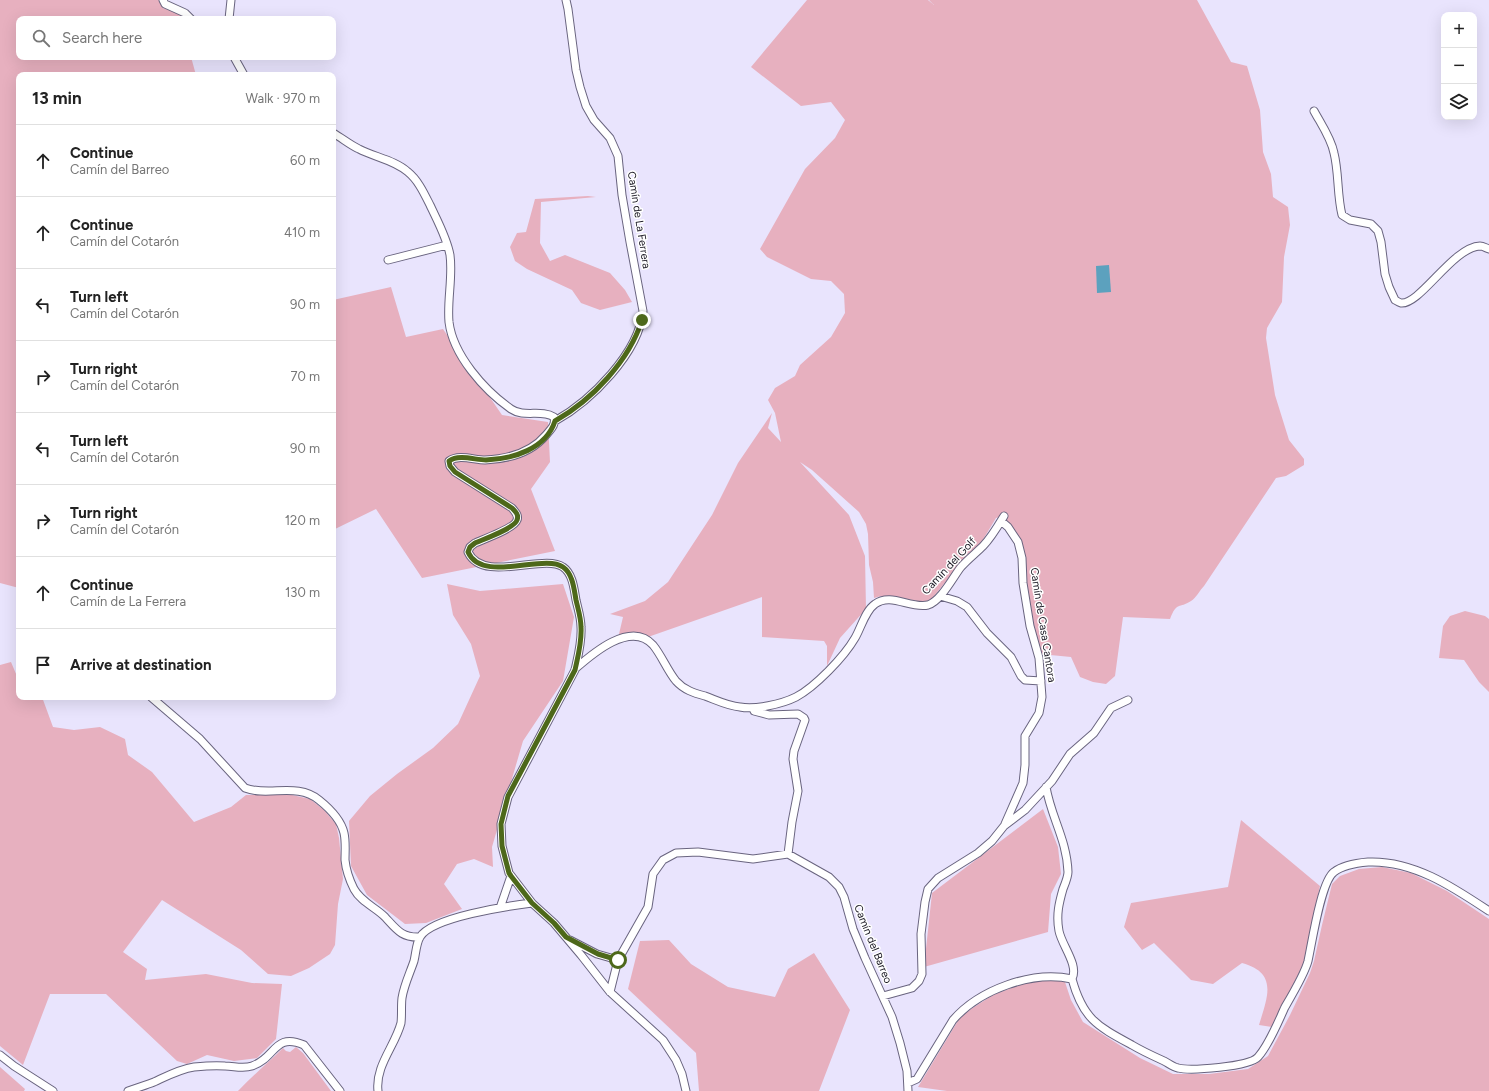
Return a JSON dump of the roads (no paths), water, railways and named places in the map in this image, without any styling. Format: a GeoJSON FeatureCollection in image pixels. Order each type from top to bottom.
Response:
{"type":"FeatureCollection","features":[{"type":"Feature","properties":{"kind":"street"},"geometry":{"type":"LineString","coordinates":[[163,0],[165,4],[185,13],[188,16]]}},
{"type":"Feature","properties":{"kind":"street"},"geometry":{"type":"LineString","coordinates":[[229,16],[229,4],[231,0]]}},
{"type":"Feature","properties":{"kind":"street","name":"Camín de La Ferrera"},"geometry":{"type":"LineString","coordinates":[[555,421],[569,413],[594,392],[618,365],[638,332],[643,311],[622,195],[618,156],[610,138],[590,113],[580,87],[576,70],[566,0]]}},
{"type":"Feature","properties":{"kind":"street"},"geometry":{"type":"LineString","coordinates":[[234,60],[242,72]]}},
{"type":"Feature","properties":{"kind":"street"},"geometry":{"type":"LineString","coordinates":[[1314,111],[1330,140],[1334,154],[1339,204],[1342,215],[1350,220],[1371,224],[1378,231],[1385,274],[1395,300],[1401,303],[1412,300],[1456,258],[1469,249],[1481,246],[1489,249]]}},
{"type":"Feature","properties":{"kind":"street"},"geometry":{"type":"LineString","coordinates":[[336,135],[358,149],[400,166],[409,172],[420,185],[436,217],[450,255],[449,321],[453,339],[461,356],[479,379],[512,410],[520,412],[544,413],[550,414],[554,417],[555,421],[553,428],[540,443],[524,453],[504,458],[485,460],[459,458],[449,461],[450,466],[455,472],[512,508],[517,513],[518,518],[511,527],[475,543],[470,547],[468,552],[471,558],[481,564],[498,568],[548,563],[564,567],[573,582],[581,627],[580,648],[575,670],[508,796],[501,824],[502,846],[509,873],[532,903],[554,923],[610,992],[663,1040],[676,1060],[682,1074],[686,1091]]}},
{"type":"Feature","properties":{"kind":"street"},"geometry":{"type":"LineString","coordinates":[[388,260],[447,245]]}},
{"type":"Feature","properties":{"kind":"street","name":"Camín del Golf"},"geometry":{"type":"LineString","coordinates":[[575,670],[601,648],[615,640],[630,637],[644,638],[653,645],[676,681],[684,688],[740,708],[753,708],[775,704],[795,698],[813,686],[837,661],[855,639],[867,614],[874,605],[883,600],[922,605],[929,604],[940,596],[962,567],[984,546],[1002,519]]}},
{"type":"Feature","properties":{"kind":"street","name":"Camín de Casa Cantora"},"geometry":{"type":"LineString","coordinates":[[1002,519],[1018,542],[1022,558],[1023,583],[1030,626],[1039,658],[1041,681],[1041,706],[1039,714],[1025,736],[1025,765],[1022,783],[1004,826]]}},
{"type":"Feature","properties":{"kind":"street"},"geometry":{"type":"LineString","coordinates":[[940,596],[957,601],[967,607],[987,633],[1011,657],[1020,676],[1025,680],[1041,681]]}},
{"type":"Feature","properties":{"kind":"street"},"geometry":{"type":"LineString","coordinates":[[154,700],[200,739],[245,788],[255,791],[297,791],[318,799],[342,825],[345,837],[345,862],[351,882],[358,896],[384,916],[403,934],[410,937],[420,937]]}},
{"type":"Feature","properties":{"kind":"street"},"geometry":{"type":"LineString","coordinates":[[883,996],[912,988],[919,981],[922,974],[921,934],[924,902],[928,889],[938,878],[978,854],[1004,826],[1025,810],[1052,780],[1070,754],[1094,733],[1111,708],[1128,700]]}},
{"type":"Feature","properties":{"kind":"street"},"geometry":{"type":"LineString","coordinates":[[610,992],[618,960],[648,907],[653,874],[663,860],[676,854],[698,852],[753,859],[788,854],[798,790],[793,759],[794,751],[805,720],[798,714],[769,715],[754,711],[753,708]]}},
{"type":"Feature","properties":{"kind":"street"},"geometry":{"type":"LineString","coordinates":[[1046,787],[1049,803],[1065,844],[1068,874],[1058,905],[1057,921],[1061,939],[1074,965],[1074,974],[1072,979],[1078,999],[1087,1014],[1102,1029],[1140,1050],[1178,1068],[1228,1066],[1248,1063],[1257,1059],[1308,963],[1325,884],[1333,872],[1354,863],[1376,862],[1402,865],[1422,872],[1466,895],[1489,911]]}},
{"type":"Feature","properties":{"kind":"street","name":"Camín del Barreo"},"geometry":{"type":"LineString","coordinates":[[788,854],[829,877],[839,887],[844,897],[853,929],[892,1018],[900,1043],[908,1087]]}},
{"type":"Feature","properties":{"kind":"street"},"geometry":{"type":"LineString","coordinates":[[500,908],[511,876]]}},
{"type":"Feature","properties":{"kind":"street"},"geometry":{"type":"LineString","coordinates":[[378,1091],[380,1067],[396,1037],[401,1021],[402,999],[420,937],[426,930],[449,920],[500,908],[532,903]]}},
{"type":"Feature","properties":{"kind":"street"},"geometry":{"type":"LineString","coordinates":[[566,937],[598,954],[618,960]]}},
{"type":"Feature","properties":{"kind":"street"},"geometry":{"type":"LineString","coordinates":[[908,1087],[917,1079],[953,1020],[974,1001],[1017,981],[1051,976],[1072,979]]}},
{"type":"Feature","properties":{"kind":"street"},"geometry":{"type":"LineString","coordinates":[[128,1091],[193,1067],[251,1066],[262,1062],[279,1044],[286,1041],[297,1042],[304,1045],[340,1091]]}},
{"type":"Feature","properties":{"kind":"street"},"geometry":{"type":"LineString","coordinates":[[0,1055],[14,1066],[53,1091]]}},
{"type":"Feature","properties":{"kind":"water"},"geometry":{"type":"Polygon","coordinates":[[[1109,265],[1111,292],[1097,293],[1096,266],[1109,265]]]}}]}
